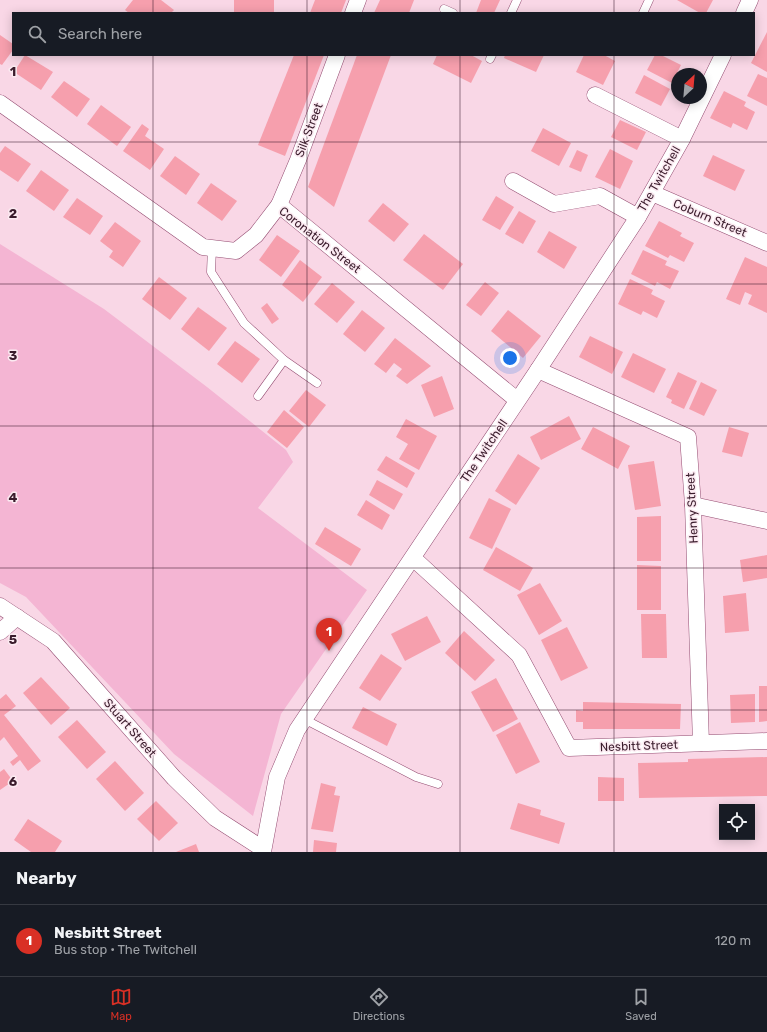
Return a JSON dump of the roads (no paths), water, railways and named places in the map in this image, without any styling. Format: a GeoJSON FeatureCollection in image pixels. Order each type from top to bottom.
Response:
{"type":"FeatureCollection","features":[{"type":"Feature","properties":{"kind":"street"},"geometry":{"type":"LineString","coordinates":[[353,12],[358,0]]}},
{"type":"Feature","properties":{"kind":"street"},"geometry":{"type":"LineString","coordinates":[[744,12],[750,0]]}},
{"type":"Feature","properties":{"kind":"street","name":"Silk Street"},"geometry":{"type":"LineString","coordinates":[[279,205],[298,160],[337,56]]}},
{"type":"Feature","properties":{"kind":"street","name":"The Twitchell"},"geometry":{"type":"LineString","coordinates":[[263,850],[277,777],[297,730],[538,370],[638,217],[682,139],[723,56]]}},
{"type":"Feature","properties":{"kind":"street"},"geometry":{"type":"LineString","coordinates":[[594,95],[682,139]]}},
{"type":"Feature","properties":{"kind":"street","name":"Coronation Street"},"geometry":{"type":"LineString","coordinates":[[0,103],[203,247],[236,251],[256,234],[279,205],[517,400]]}},
{"type":"Feature","properties":{"kind":"street"},"geometry":{"type":"LineString","coordinates":[[513,181],[554,204],[600,196],[638,217]]}},
{"type":"Feature","properties":{"kind":"street","name":"Coburn Street"},"geometry":{"type":"LineString","coordinates":[[652,193],[767,243]]}},
{"type":"Feature","properties":{"kind":"street","name":"Henry Street"},"geometry":{"type":"LineString","coordinates":[[538,370],[688,437],[693,505],[700,743]]}},
{"type":"Feature","properties":{"kind":"street"},"geometry":{"type":"LineString","coordinates":[[693,505],[767,521]]}},
{"type":"Feature","properties":{"kind":"street","name":"Nesbitt Street"},"geometry":{"type":"LineString","coordinates":[[413,558],[519,655],[569,748],[767,741]]}},
{"type":"Feature","properties":{"kind":"street","name":"Stuart Street"},"geometry":{"type":"LineString","coordinates":[[0,606],[53,641],[174,778],[215,818],[263,850]]}},
{"type":"Feature","properties":{"kind":"street"},"geometry":{"type":"LineString","coordinates":[[0,632],[16,617]]}},
{"type":"Feature","properties":{"kind":"lane"},"geometry":{"type":"LineString","coordinates":[[511,12],[517,0]]}},
{"type":"Feature","properties":{"kind":"lane"},"geometry":{"type":"LineString","coordinates":[[643,12],[649,0]]}},
{"type":"Feature","properties":{"kind":"lane"},"geometry":{"type":"LineString","coordinates":[[444,9],[451,12]]}},
{"type":"Feature","properties":{"kind":"lane"},"geometry":{"type":"LineString","coordinates":[[212,248],[211,272],[244,323],[284,360],[317,383]]}},
{"type":"Feature","properties":{"kind":"lane"},"geometry":{"type":"LineString","coordinates":[[258,396],[284,360]]}},
{"type":"Feature","properties":{"kind":"lane"},"geometry":{"type":"LineString","coordinates":[[304,719],[416,777],[438,784]]}},
{"type":"Feature","properties":{"kind":"place","name":"Nesbitt Street"},"geometry":{"type":"Point","coordinates":[329,651]}}]}
